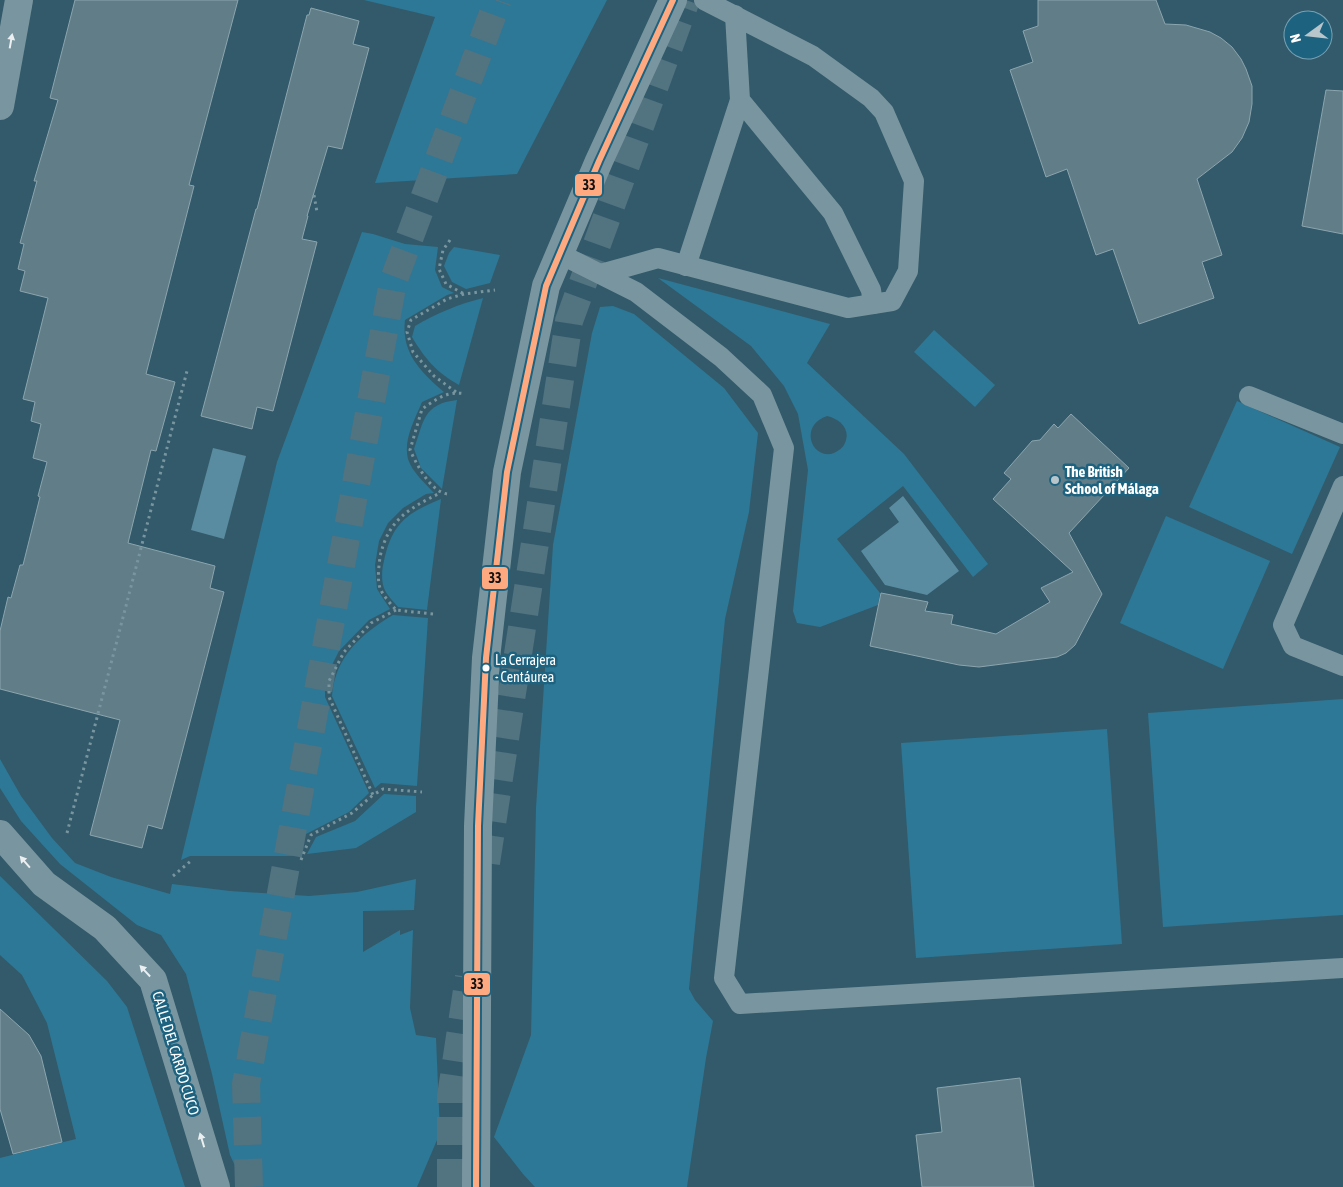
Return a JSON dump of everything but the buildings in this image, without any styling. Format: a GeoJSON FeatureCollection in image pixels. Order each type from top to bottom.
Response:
{"type":"FeatureCollection","features":[{"type":"Feature","properties":{"kind":"street"},"geometry":{"type":"LineString","coordinates":[[0,106],[19,0]]}},
{"type":"Feature","properties":{"kind":"street"},"geometry":{"type":"LineString","coordinates":[[476,1187],[478,826],[486,658],[506,472],[546,286],[599,161],[672,0]]}},
{"type":"Feature","properties":{"kind":"street","name":"CALLE DEL CARDO CUCO"},"geometry":{"type":"LineString","coordinates":[[0,834],[44,884],[105,928],[153,980],[216,1187]]}},
{"type":"Feature","properties":{"kind":"lane"},"geometry":{"type":"LineString","coordinates":[[601,274],[658,258],[848,308],[892,301],[908,271],[914,181],[884,112],[871,98],[813,56],[704,0]]}},
{"type":"Feature","properties":{"kind":"lane"},"geometry":{"type":"LineString","coordinates":[[686,266],[740,100],[736,15]]}},
{"type":"Feature","properties":{"kind":"lane"},"geometry":{"type":"LineString","coordinates":[[740,100],[832,213],[872,290],[873,304]]}},
{"type":"Feature","properties":{"kind":"lane"},"geometry":{"type":"LineString","coordinates":[[560,254],[636,292],[721,357],[762,395],[784,448],[724,978],[740,1004],[1343,968]]}},
{"type":"Feature","properties":{"kind":"lane"},"geometry":{"type":"LineString","coordinates":[[1249,396],[1343,434]]}},
{"type":"Feature","properties":{"kind":"lane"},"geometry":{"type":"LineString","coordinates":[[1343,486],[1283,625],[1293,646],[1343,666]]}},
{"type":"Feature","properties":{"kind":"path"},"geometry":{"type":"LineString","coordinates":[[314,194],[317,212]]}},
{"type":"Feature","properties":{"kind":"path"},"geometry":{"type":"LineString","coordinates":[[450,240],[443,250],[439,270],[446,284],[464,294]]}},
{"type":"Feature","properties":{"kind":"path"},"geometry":{"type":"LineString","coordinates":[[465,394],[456,392],[434,376],[413,352],[407,332],[411,320],[447,299],[464,294],[495,290]]}},
{"type":"Feature","properties":{"kind":"path"},"geometry":{"type":"LineString","coordinates":[[67,832],[187,371]]}},
{"type":"Feature","properties":{"kind":"path"},"geometry":{"type":"LineString","coordinates":[[440,493],[418,469],[410,450],[422,409],[440,398],[456,392]]}},
{"type":"Feature","properties":{"kind":"path"},"geometry":{"type":"LineString","coordinates":[[396,610],[380,588],[379,566],[384,540],[394,524],[406,512],[440,493],[448,494]]}},
{"type":"Feature","properties":{"kind":"path"},"geometry":{"type":"LineString","coordinates":[[373,795],[328,697],[329,682],[344,652],[370,623],[396,610],[433,614]]}},
{"type":"Feature","properties":{"kind":"path"},"geometry":{"type":"LineString","coordinates":[[301,860],[310,835],[352,813],[383,789],[422,792]]}},
{"type":"Feature","properties":{"kind":"path"},"geometry":{"type":"LineString","coordinates":[[173,876],[192,860]]}},
{"type":"Feature","properties":{"kind":"shaded area"},"geometry":{"type":"Polygon","coordinates":[[[364,0],[607,0],[517,174],[375,183],[435,17],[364,0]]]}},
{"type":"Feature","properties":{"kind":"shaded area"},"geometry":{"type":"Polygon","coordinates":[[[362,232],[405,244],[438,247],[435,270],[442,287],[454,293],[447,295],[405,320],[406,342],[414,361],[444,392],[422,402],[410,430],[407,444],[408,459],[412,468],[434,493],[426,494],[403,508],[388,523],[379,541],[375,565],[377,589],[390,609],[369,620],[339,651],[325,679],[325,697],[369,793],[349,812],[306,834],[298,856],[190,856],[181,860],[277,462],[362,232]]]}},
{"type":"Feature","properties":{"kind":"shaded area"},"geometry":{"type":"Polygon","coordinates":[[[454,247],[500,255],[490,283],[466,289],[452,282],[444,266],[449,253],[454,247]]]}},
{"type":"Feature","properties":{"kind":"shaded area"},"geometry":{"type":"Polygon","coordinates":[[[658,278],[830,324],[807,363],[904,454],[988,564],[973,577],[903,486],[837,539],[880,593],[878,605],[820,627],[797,623],[793,611],[808,470],[798,414],[784,386],[751,346],[658,278]],[[827,416],[818,421],[813,427],[811,434],[811,441],[814,447],[826,454],[834,453],[844,445],[847,433],[840,422],[827,416]]]}},
{"type":"Feature","properties":{"kind":"shaded area"},"geometry":{"type":"Polygon","coordinates":[[[483,298],[459,385],[432,365],[422,352],[412,337],[415,326],[448,309],[483,298]]]}},
{"type":"Feature","properties":{"kind":"shaded area"},"geometry":{"type":"Polygon","coordinates":[[[613,306],[634,314],[724,388],[758,433],[749,512],[725,619],[689,989],[695,1000],[713,1021],[687,1187],[535,1187],[494,1137],[531,1035],[536,808],[553,545],[592,333],[600,307],[613,306]]]}},
{"type":"Feature","properties":{"kind":"shaded area"},"geometry":{"type":"Polygon","coordinates":[[[934,330],[995,385],[975,407],[914,352],[934,330]]]}},
{"type":"Feature","properties":{"kind":"shaded area"},"geometry":{"type":"Polygon","coordinates":[[[457,400],[442,489],[421,468],[414,449],[423,422],[431,410],[437,405],[457,400]]]}},
{"type":"Feature","properties":{"kind":"shaded area"},"geometry":{"type":"Polygon","coordinates":[[[1237,401],[1340,447],[1292,554],[1189,507],[1237,401]]]}},
{"type":"Feature","properties":{"kind":"shaded area"},"geometry":{"type":"Polygon","coordinates":[[[213,448],[246,456],[224,539],[191,530],[213,448]]]}},
{"type":"Feature","properties":{"kind":"shaded area"},"geometry":{"type":"Polygon","coordinates":[[[903,496],[959,571],[927,595],[885,585],[861,551],[899,522],[889,508],[903,496]]]}},
{"type":"Feature","properties":{"kind":"shaded area"},"geometry":{"type":"Polygon","coordinates":[[[441,499],[427,610],[398,607],[386,593],[382,582],[383,564],[387,548],[397,528],[403,521],[419,509],[441,499]]]}},
{"type":"Feature","properties":{"kind":"shaded area"},"geometry":{"type":"Polygon","coordinates":[[[1166,516],[1270,561],[1223,669],[1120,623],[1166,516]]]}},
{"type":"Feature","properties":{"kind":"shaded area"},"geometry":{"type":"Polygon","coordinates":[[[393,615],[428,618],[417,786],[381,783],[375,788],[332,696],[334,682],[344,658],[370,630],[393,615]]]}},
{"type":"Feature","properties":{"kind":"shaded area"},"geometry":{"type":"Polygon","coordinates":[[[1343,699],[1343,915],[1163,927],[1148,713],[1343,699]]]}},
{"type":"Feature","properties":{"kind":"shaded area"},"geometry":{"type":"Polygon","coordinates":[[[1107,729],[1122,944],[916,958],[901,743],[1107,729]]]}},
{"type":"Feature","properties":{"kind":"shaded area"},"geometry":{"type":"Polygon","coordinates":[[[0,759],[21,796],[52,838],[75,863],[111,877],[170,894],[172,884],[230,891],[309,896],[357,892],[416,879],[414,910],[363,911],[363,952],[400,930],[400,935],[413,930],[410,1008],[416,1035],[436,1038],[440,1133],[417,1187],[245,1187],[230,1155],[212,1074],[186,974],[161,935],[137,925],[60,864],[21,821],[0,788],[0,759]]]}},
{"type":"Feature","properties":{"kind":"shaded area"},"geometry":{"type":"Polygon","coordinates":[[[384,794],[416,796],[416,812],[356,848],[307,854],[316,837],[355,821],[384,794]]]}},
{"type":"Feature","properties":{"kind":"shaded area"},"geometry":{"type":"Polygon","coordinates":[[[0,876],[107,981],[127,1007],[185,1187],[0,1187],[0,1158],[76,1139],[47,1023],[22,975],[0,955],[0,876]]]}},
{"type":"Feature","properties":{"kind":"tunnel"},"geometry":{"type":"LineString","coordinates":[[249,1187],[246,1084],[393,282],[498,0]]}},
{"type":"Feature","properties":{"kind":"tunnel"},"geometry":{"type":"LineString","coordinates":[[486,863],[569,321],[686,0]]}},
{"type":"Feature","properties":{"kind":"tunnel"},"geometry":{"type":"LineString","coordinates":[[451,1187],[451,1096],[469,977]]}},
{"type":"Feature","properties":{"kind":"transit line","name":"33"},"geometry":{"type":"LineString","coordinates":[[476,1187],[478,826],[486,658],[507,472],[546,286],[599,161],[673,0]]}},
{"type":"Feature","properties":{"kind":"place","name":"The British School of Málaga"},"geometry":{"type":"Point","coordinates":[1055,480]}},
{"type":"Feature","properties":{"kind":"place","name":"La Cerrajera - Centáurea"},"geometry":{"type":"Point","coordinates":[486,668]}}]}
